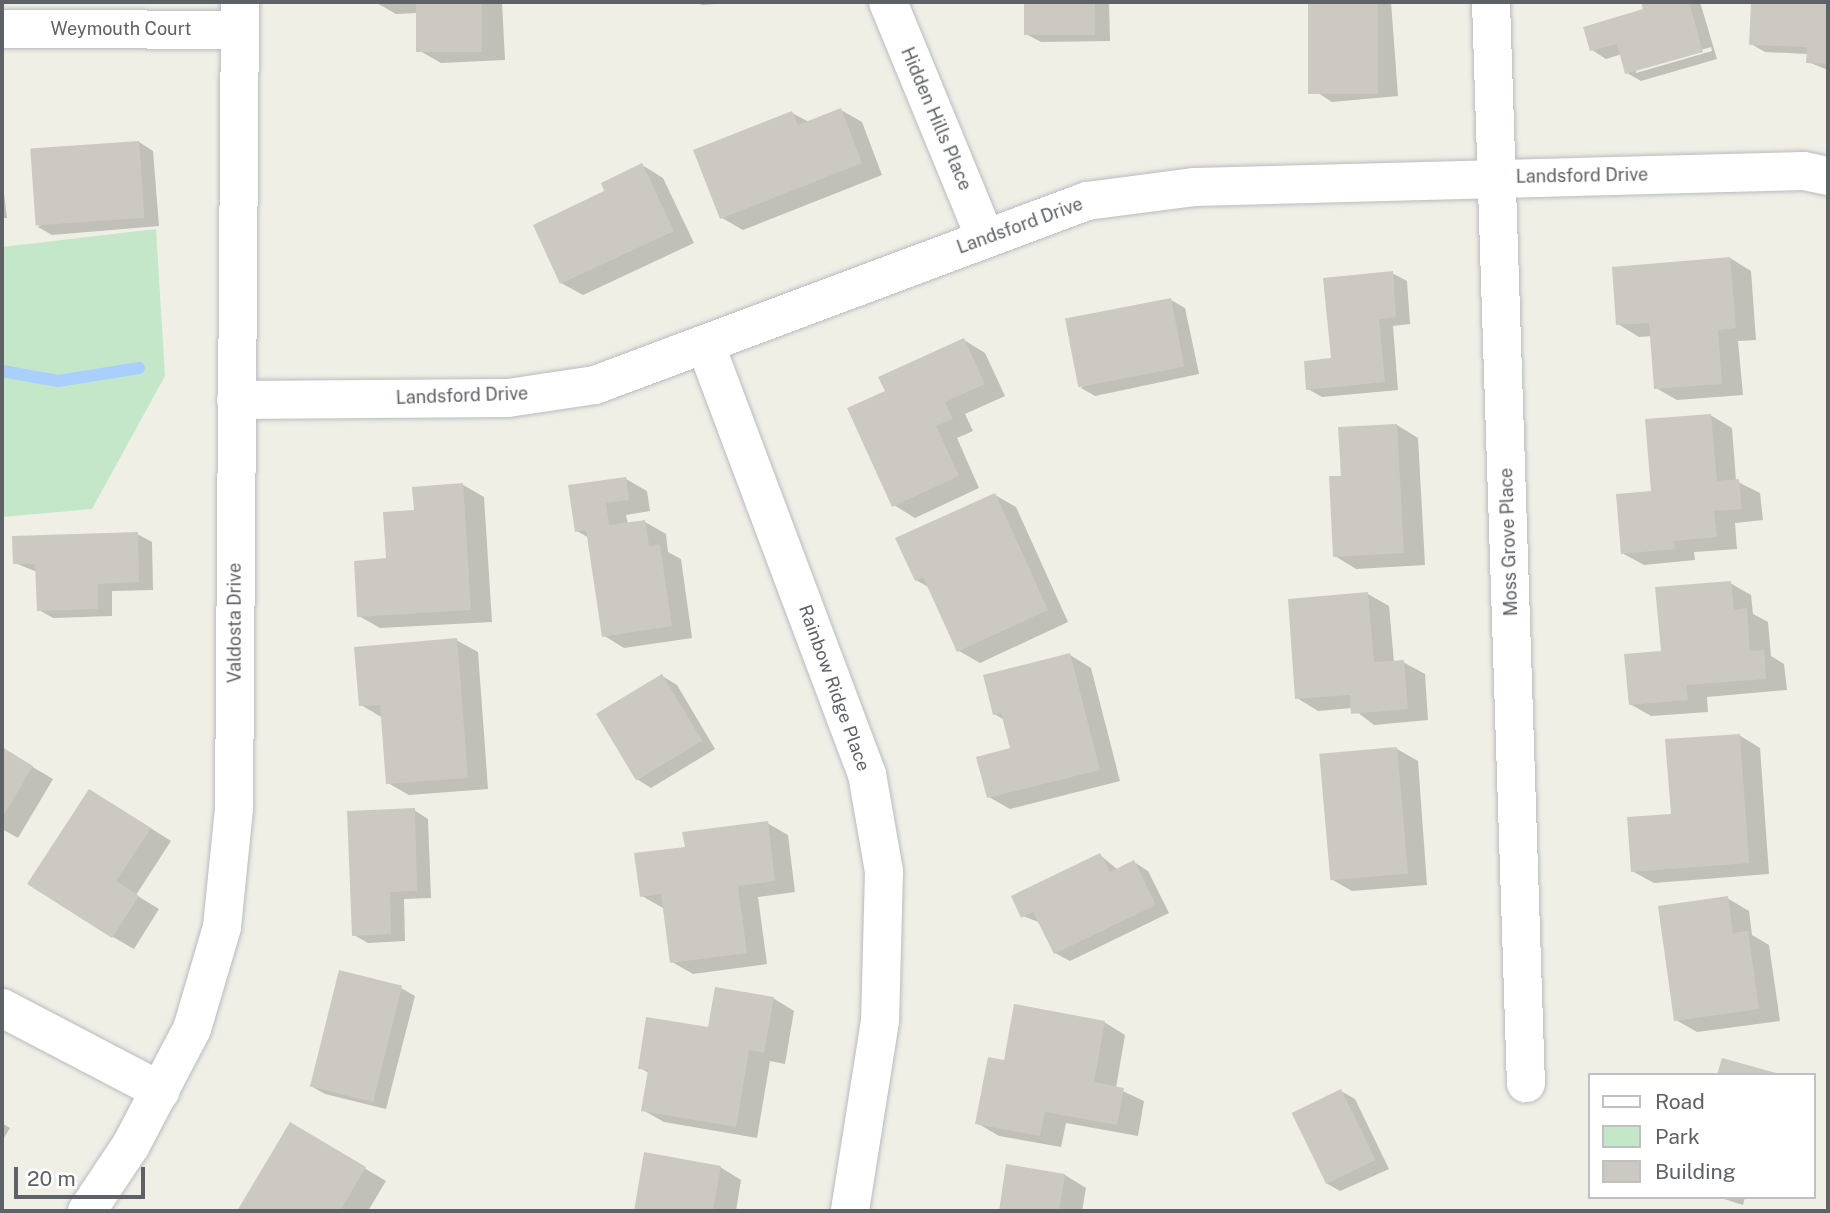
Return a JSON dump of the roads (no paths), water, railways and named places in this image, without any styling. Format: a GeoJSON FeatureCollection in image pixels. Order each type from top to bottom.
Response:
{"type":"FeatureCollection","features":[{"type":"Feature","properties":{"kind":"street","name":"Hidden Hills Place"},"geometry":{"type":"LineString","coordinates":[[888,2],[985,237]]}},
{"type":"Feature","properties":{"kind":"street","name":"Moss Grove Place"},"geometry":{"type":"LineString","coordinates":[[1490,2],[1526,1083]]}},
{"type":"Feature","properties":{"kind":"street","name":"Weymouth Court"},"geometry":{"type":"LineString","coordinates":[[2,29],[240,16]]}},
{"type":"Feature","properties":{"kind":"street","name":"Valdosta Drive"},"geometry":{"type":"LineString","coordinates":[[87,1211],[161,1091],[192,1029],[222,927],[234,808],[240,16]]}},
{"type":"Feature","properties":{"kind":"street","name":"Landsford Drive"},"geometry":{"type":"LineString","coordinates":[[236,400],[508,398],[595,385],[706,346],[985,237],[1087,201],[1195,187],[1804,171],[1828,176]]}},
{"type":"Feature","properties":{"kind":"street","name":"Rainbow Ridge Place"},"geometry":{"type":"LineString","coordinates":[[706,346],[867,774],[884,871],[880,1021],[850,1211]]}},
{"type":"Feature","properties":{"kind":"street"},"geometry":{"type":"LineString","coordinates":[[2,1008],[161,1091]]}},
{"type":"Feature","properties":{"kind":"waterway"},"geometry":{"type":"LineString","coordinates":[[2,371],[58,381],[139,368]]}}]}
